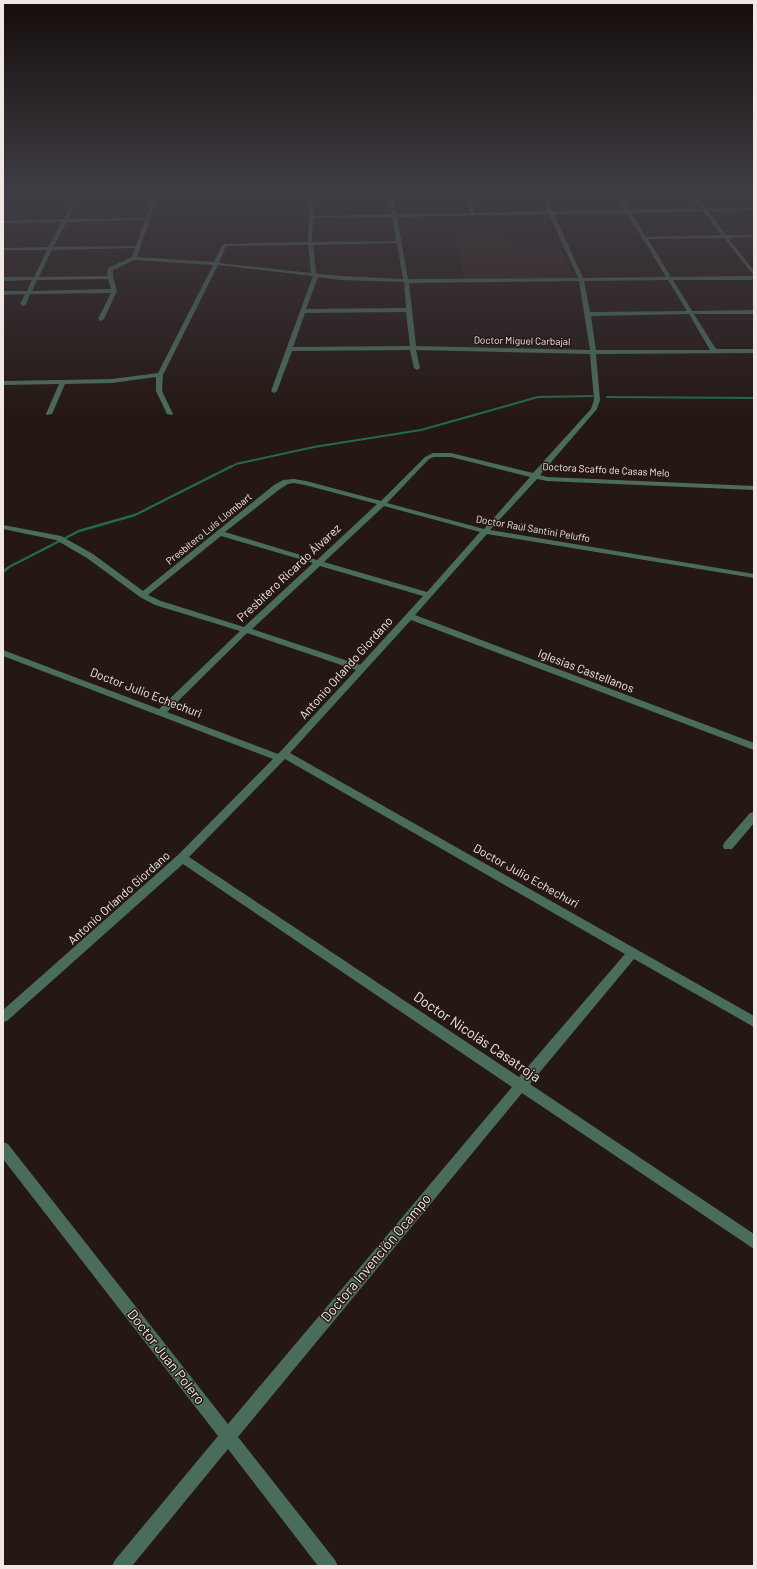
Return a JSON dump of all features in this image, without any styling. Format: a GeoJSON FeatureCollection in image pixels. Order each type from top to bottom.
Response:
{"type":"FeatureCollection","features":[{"type":"Feature","properties":{"kind":"street"},"geometry":{"type":"LineString","coordinates":[[23,304],[39,271]]}},
{"type":"Feature","properties":{"kind":"street"},"geometry":{"type":"LineString","coordinates":[[101,319],[114,291],[110,271]]}},
{"type":"Feature","properties":{"kind":"street"},"geometry":{"type":"LineString","coordinates":[[170,414],[159,391],[160,375],[211,271]]}},
{"type":"Feature","properties":{"kind":"street"},"geometry":{"type":"LineString","coordinates":[[281,271],[406,281],[754,278]]}},
{"type":"Feature","properties":{"kind":"street"},"geometry":{"type":"LineString","coordinates":[[313,271],[316,275]]}},
{"type":"Feature","properties":{"kind":"street"},"geometry":{"type":"LineString","coordinates":[[404,271],[413,349],[417,368]]}},
{"type":"Feature","properties":{"kind":"street","name":"Antonio Orlando Giordano"},"geometry":{"type":"LineString","coordinates":[[3,1017],[182,858],[282,756],[362,670],[588,417],[596,405],[593,352],[588,314],[581,280],[577,271]]}},
{"type":"Feature","properties":{"kind":"street"},"geometry":{"type":"LineString","coordinates":[[664,271],[714,351]]}},
{"type":"Feature","properties":{"kind":"street"},"geometry":{"type":"LineString","coordinates":[[274,391],[316,275]]}},
{"type":"Feature","properties":{"kind":"street"},"geometry":{"type":"LineString","coordinates":[[3,279],[110,277]]}},
{"type":"Feature","properties":{"kind":"street"},"geometry":{"type":"LineString","coordinates":[[3,293],[114,291]]}},
{"type":"Feature","properties":{"kind":"street"},"geometry":{"type":"LineString","coordinates":[[303,311],[409,310]]}},
{"type":"Feature","properties":{"kind":"street"},"geometry":{"type":"LineString","coordinates":[[588,314],[754,312]]}},
{"type":"Feature","properties":{"kind":"street","name":"Doctor Miguel Carbajal"},"geometry":{"type":"LineString","coordinates":[[290,350],[413,349],[593,352],[754,351]]}},
{"type":"Feature","properties":{"kind":"street"},"geometry":{"type":"LineString","coordinates":[[3,383],[112,381],[160,375]]}},
{"type":"Feature","properties":{"kind":"street"},"geometry":{"type":"LineString","coordinates":[[49,414],[63,382]]}},
{"type":"Feature","properties":{"kind":"street","name":"Doctora Scaffo de Casas Melo"},"geometry":{"type":"LineString","coordinates":[[436,454],[451,455],[535,476],[556,479],[754,488]]}},
{"type":"Feature","properties":{"kind":"street","name":"Presbítero Ricardo Álvarez"},"geometry":{"type":"LineString","coordinates":[[160,713],[246,630],[382,504],[427,458],[436,454]]}},
{"type":"Feature","properties":{"kind":"street","name":"Doctor Raúl Santini Peluffo"},"geometry":{"type":"LineString","coordinates":[[290,481],[306,483],[485,532],[754,576]]}},
{"type":"Feature","properties":{"kind":"street","name":"Presbítero Luis Llombart"},"geometry":{"type":"LineString","coordinates":[[143,595],[277,488],[290,481]]}},
{"type":"Feature","properties":{"kind":"street"},"geometry":{"type":"LineString","coordinates":[[3,527],[58,538],[90,556],[143,595],[158,603],[246,630],[362,670]]}},
{"type":"Feature","properties":{"kind":"street"},"geometry":{"type":"LineString","coordinates":[[219,533],[428,595]]}},
{"type":"Feature","properties":{"kind":"street","name":"Iglesias Castellanos"},"geometry":{"type":"LineString","coordinates":[[409,616],[754,747]]}},
{"type":"Feature","properties":{"kind":"street","name":"Doctor Julio Echechuri"},"geometry":{"type":"LineString","coordinates":[[3,654],[160,713],[282,756],[633,952],[754,1022]]}},
{"type":"Feature","properties":{"kind":"street"},"geometry":{"type":"LineString","coordinates":[[728,846],[754,816]]}},
{"type":"Feature","properties":{"kind":"street","name":"Doctor Nicolás Casatroja"},"geometry":{"type":"LineString","coordinates":[[182,858],[754,1242]]}},
{"type":"Feature","properties":{"kind":"street","name":"Doctora Invención Ocampo"},"geometry":{"type":"LineString","coordinates":[[121,1566],[394,1236],[633,952]]}},
{"type":"Feature","properties":{"kind":"street","name":"Doctor Juan Polero"},"geometry":{"type":"LineString","coordinates":[[3,1148],[329,1566]]}},
{"type":"Feature","properties":{"kind":"shaded area"},"geometry":{"type":"Polygon","coordinates":[[[462,271],[572,271],[575,278],[464,279],[462,271]]]}},
{"type":"Feature","properties":{"kind":"waterway"},"geometry":{"type":"LineString","coordinates":[[231,467],[236,464],[314,447],[421,430],[538,397],[592,396]]}},
{"type":"Feature","properties":{"kind":"waterway"},"geometry":{"type":"LineString","coordinates":[[607,397],[754,398]]}},
{"type":"Feature","properties":{"kind":"waterway"},"geometry":{"type":"LineString","coordinates":[[3,572],[9,567],[79,531],[135,515],[232,466]]}}]}
